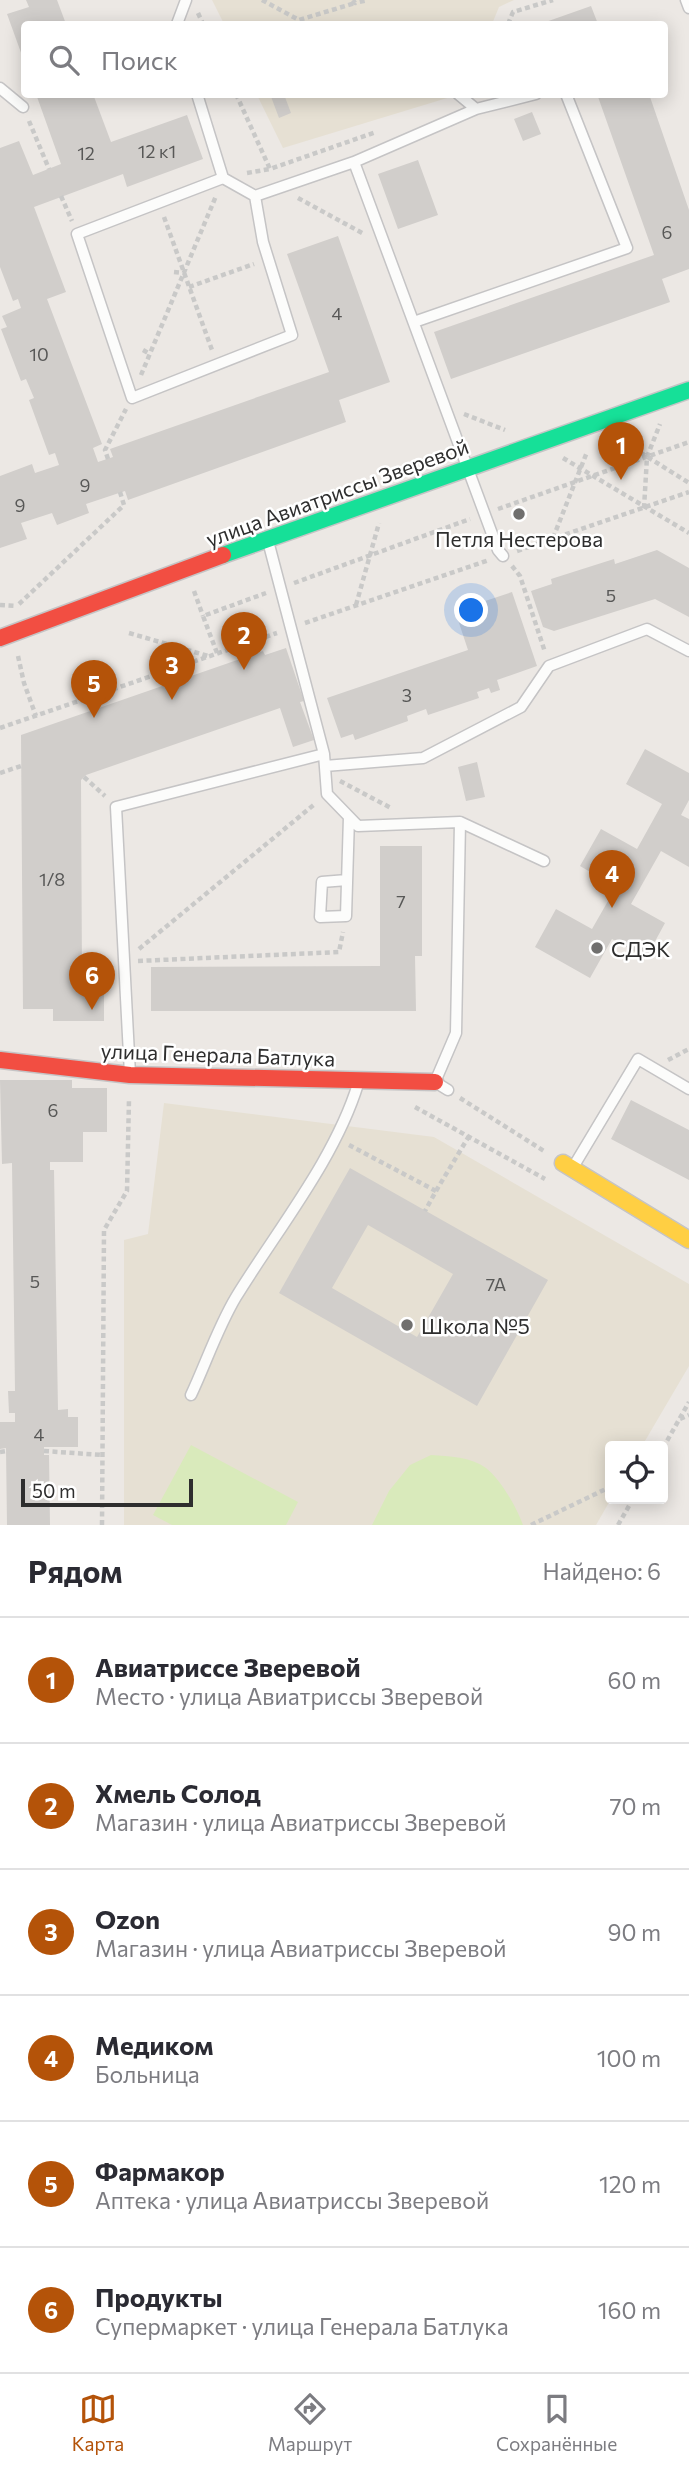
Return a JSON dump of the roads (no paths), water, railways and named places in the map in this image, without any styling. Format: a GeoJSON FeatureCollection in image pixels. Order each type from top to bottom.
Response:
{"type":"FeatureCollection","features":[{"type":"Feature","properties":{"kind":"street","name":"улица Авиатриссы Зверевой"},"geometry":{"type":"LineString","coordinates":[[0,638],[268,538],[689,390]]}},
{"type":"Feature","properties":{"kind":"street","name":"улица Генерала Батлука"},"geometry":{"type":"LineString","coordinates":[[0,1060],[130,1075],[360,1080],[442,1086]]}},
{"type":"Feature","properties":{"kind":"street"},"geometry":{"type":"LineString","coordinates":[[568,1166],[689,1240]]}},
{"type":"Feature","properties":{"kind":"lane"},"geometry":{"type":"LineString","coordinates":[[178,21],[186,0]]}},
{"type":"Feature","properties":{"kind":"lane"},"geometry":{"type":"LineString","coordinates":[[686,0],[689,8]]}},
{"type":"Feature","properties":{"kind":"lane"},"geometry":{"type":"LineString","coordinates":[[0,88],[23,107]]}},
{"type":"Feature","properties":{"kind":"lane"},"geometry":{"type":"LineString","coordinates":[[198,98],[223,177],[255,196],[268,259],[292,335],[132,397],[78,234],[223,177]]}},
{"type":"Feature","properties":{"kind":"lane"},"geometry":{"type":"LineString","coordinates":[[463,98],[476,109]]}},
{"type":"Feature","properties":{"kind":"lane"},"geometry":{"type":"LineString","coordinates":[[255,196],[354,162],[476,109],[520,98]]}},
{"type":"Feature","properties":{"kind":"lane"},"geometry":{"type":"LineString","coordinates":[[414,322],[627,247],[568,98]]}},
{"type":"Feature","properties":{"kind":"lane"},"geometry":{"type":"LineString","coordinates":[[354,162],[466,469],[498,550],[503,555]]}},
{"type":"Feature","properties":{"kind":"lane"},"geometry":{"type":"LineString","coordinates":[[268,538],[324,754],[327,794],[358,826],[460,822],[544,861]]}},
{"type":"Feature","properties":{"kind":"lane"},"geometry":{"type":"LineString","coordinates":[[325,770],[423,758],[521,707],[550,666],[647,629],[689,652]]}},
{"type":"Feature","properties":{"kind":"lane"},"geometry":{"type":"LineString","coordinates":[[130,1075],[116,807],[324,754]]}},
{"type":"Feature","properties":{"kind":"lane"},"geometry":{"type":"LineString","coordinates":[[347,880],[321,882],[320,916],[345,916],[347,880],[349,817]]}},
{"type":"Feature","properties":{"kind":"lane"},"geometry":{"type":"LineString","coordinates":[[442,1086],[456,1033],[460,822]]}},
{"type":"Feature","properties":{"kind":"lane"},"geometry":{"type":"LineString","coordinates":[[568,1166],[638,1059],[689,1089]]}},
{"type":"Feature","properties":{"kind":"lane"},"geometry":{"type":"LineString","coordinates":[[191,1395],[234,1301],[336,1138],[360,1080]]}},
{"type":"Feature","properties":{"kind":"place","name":"Авиатриссе Зверевой"},"geometry":{"type":"Point","coordinates":[621,480]}},
{"type":"Feature","properties":{"kind":"place","name":"Петля Нестерова"},"geometry":{"type":"Point","coordinates":[519,514]}},
{"type":"Feature","properties":{"kind":"place","name":"Хмель Солод"},"geometry":{"type":"Point","coordinates":[244,670]}},
{"type":"Feature","properties":{"kind":"place","name":"Ozon"},"geometry":{"type":"Point","coordinates":[172,700]}},
{"type":"Feature","properties":{"kind":"place","name":"Фармакор"},"geometry":{"type":"Point","coordinates":[94,718]}},
{"type":"Feature","properties":{"kind":"place","name":"Медиком"},"geometry":{"type":"Point","coordinates":[612,908]}},
{"type":"Feature","properties":{"kind":"place","name":"СДЭК"},"geometry":{"type":"Point","coordinates":[597,948]}},
{"type":"Feature","properties":{"kind":"place","name":"Продукты"},"geometry":{"type":"Point","coordinates":[92,1010]}},
{"type":"Feature","properties":{"kind":"place","name":"Школа №5"},"geometry":{"type":"Point","coordinates":[407,1325]}}]}
